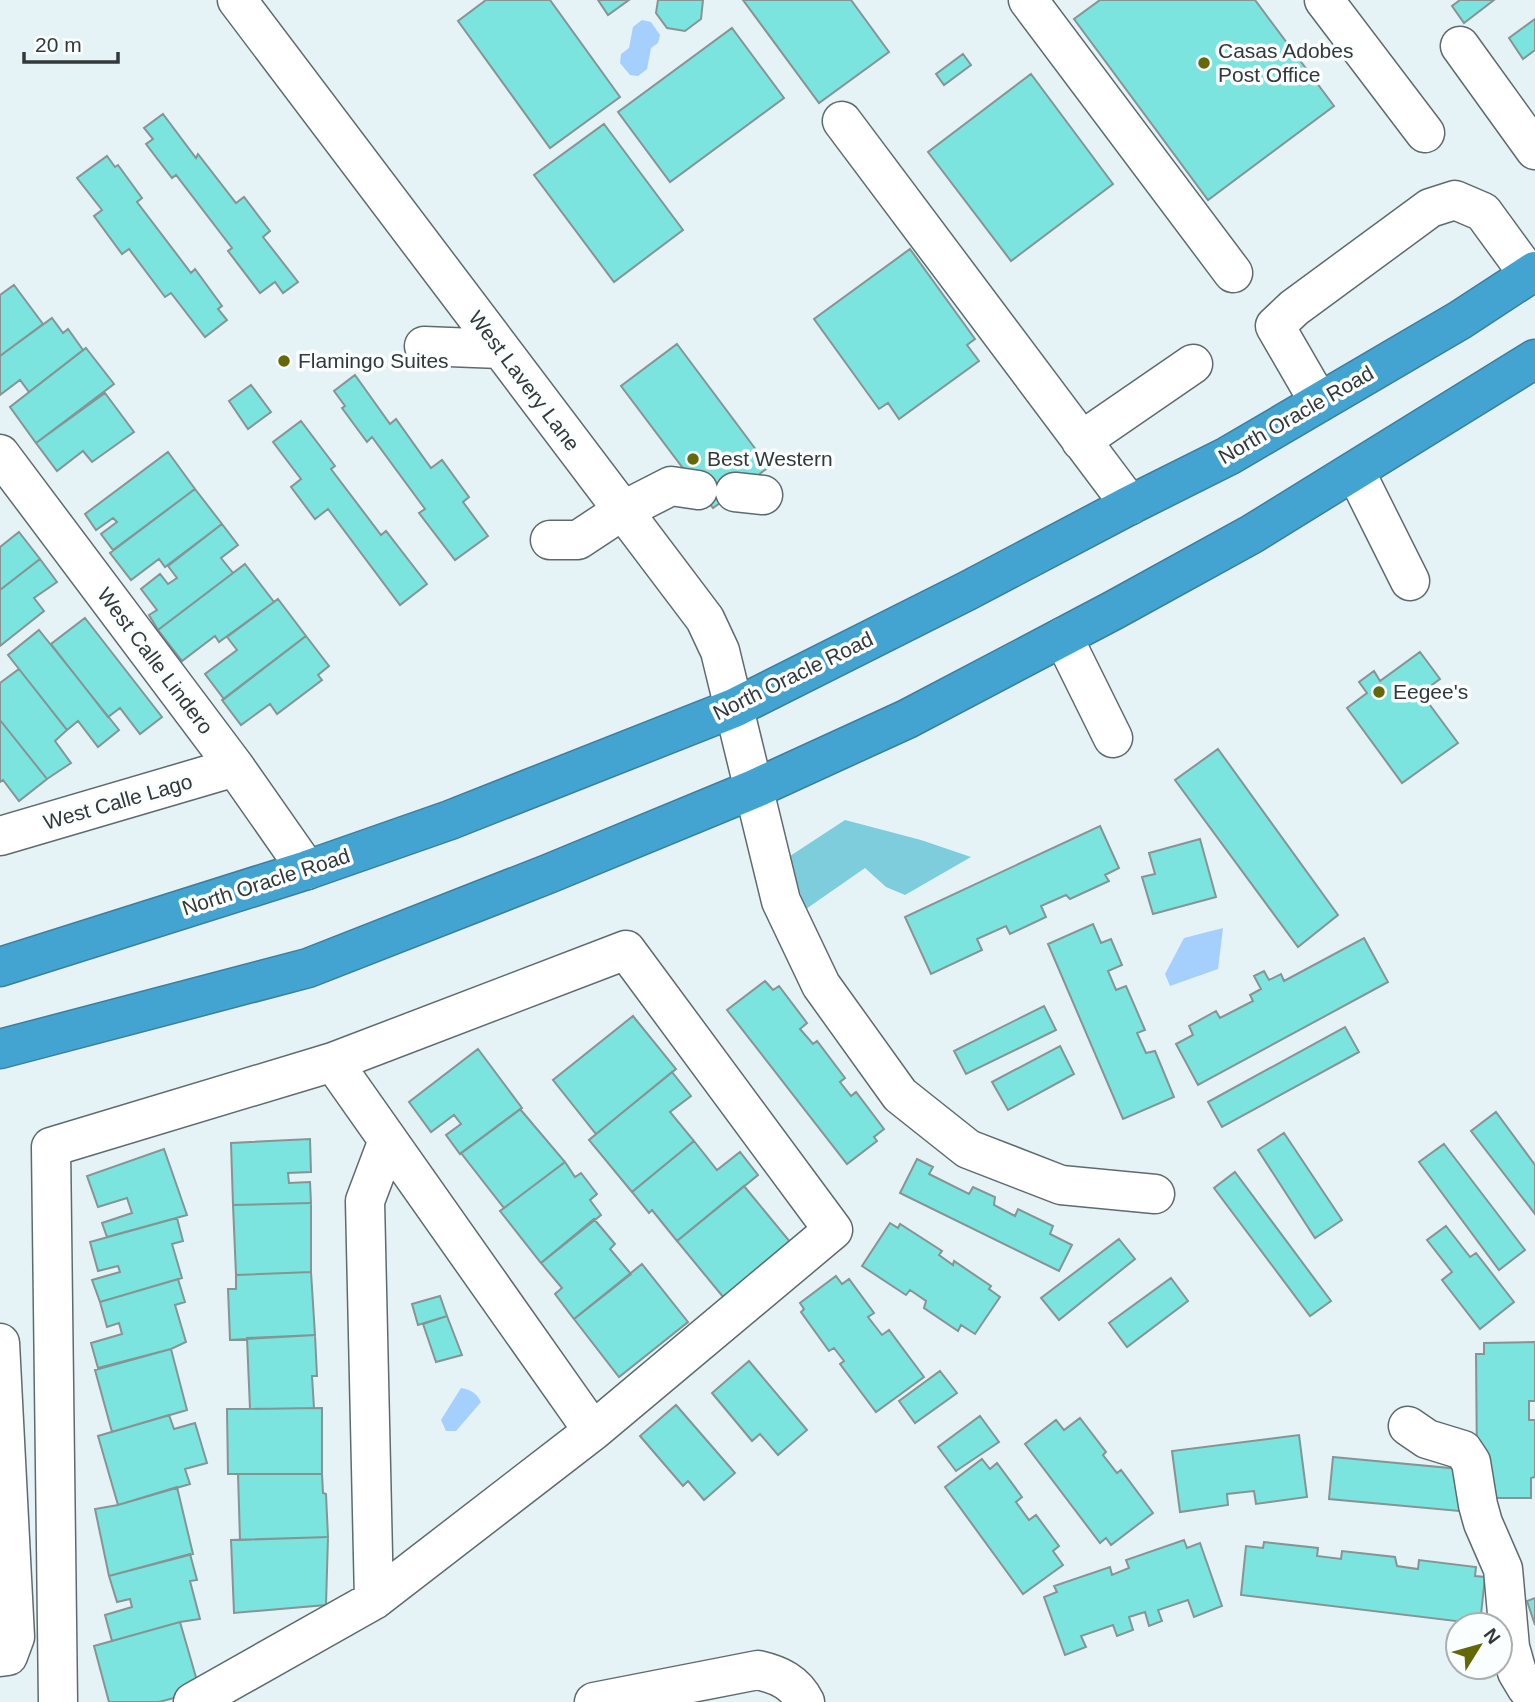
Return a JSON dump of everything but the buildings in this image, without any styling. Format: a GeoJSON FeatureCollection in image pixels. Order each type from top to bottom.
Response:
{"type":"FeatureCollection","features":[{"type":"Feature","properties":{"kind":"highway","name":"North Oracle Road"},"geometry":{"type":"LineString","coordinates":[[0,967],[307,870],[450,820],[734,708],[1228,456],[1460,320],[1532,273]]}},
{"type":"Feature","properties":{"kind":"highway"},"geometry":{"type":"LineString","coordinates":[[0,1049],[308,968],[548,874],[754,789],[907,719],[1252,534],[1535,359]]}},
{"type":"Feature","properties":{"kind":"street","name":"West Lavery Lane"},"geometry":{"type":"LineString","coordinates":[[237,0],[705,619],[720,651],[780,901],[821,985],[900,1095],[968,1149],[1061,1185],[1155,1195]]}},
{"type":"Feature","properties":{"kind":"street"},"geometry":{"type":"LineString","coordinates":[[1028,0],[1233,273]]}},
{"type":"Feature","properties":{"kind":"street"},"geometry":{"type":"LineString","coordinates":[[1324,0],[1425,133]]}},
{"type":"Feature","properties":{"kind":"street"},"geometry":{"type":"LineString","coordinates":[[1460,46],[1535,150]]}},
{"type":"Feature","properties":{"kind":"street"},"geometry":{"type":"LineString","coordinates":[[842,121],[1130,505]]}},
{"type":"Feature","properties":{"kind":"street"},"geometry":{"type":"LineString","coordinates":[[1319,402],[1275,326],[1294,308],[1430,208],[1455,200],[1483,212],[1532,273]]}},
{"type":"Feature","properties":{"kind":"street"},"geometry":{"type":"LineString","coordinates":[[424,346],[500,349]]}},
{"type":"Feature","properties":{"kind":"street"},"geometry":{"type":"LineString","coordinates":[[1081,441],[1193,364]]}},
{"type":"Feature","properties":{"kind":"street","name":"West Calle Lindero"},"geometry":{"type":"LineString","coordinates":[[0,454],[235,768],[307,870]]}},
{"type":"Feature","properties":{"kind":"street"},"geometry":{"type":"LineString","coordinates":[[1355,471],[1410,581]]}},
{"type":"Feature","properties":{"kind":"street"},"geometry":{"type":"LineString","coordinates":[[550,540],[578,540],[622,511],[671,486],[732,492]]}},
{"type":"Feature","properties":{"kind":"street"},"geometry":{"type":"LineString","coordinates":[[1063,637],[1113,738]]}},
{"type":"Feature","properties":{"kind":"street","name":"West Calle Lago"},"geometry":{"type":"LineString","coordinates":[[0,836],[235,768]]}},
{"type":"Feature","properties":{"kind":"street"},"geometry":{"type":"LineString","coordinates":[[58,1702],[51,1147],[333,1062],[626,950],[833,1230],[593,1431],[374,1600],[192,1702]]}},
{"type":"Feature","properties":{"kind":"street"},"geometry":{"type":"LineString","coordinates":[[333,1062],[593,1431]]}},
{"type":"Feature","properties":{"kind":"street"},"geometry":{"type":"LineString","coordinates":[[374,1600],[365,1201],[388,1140]]}},
{"type":"Feature","properties":{"kind":"street"},"geometry":{"type":"LineString","coordinates":[[0,1343],[15,1637],[8,1656],[0,1657]]}},
{"type":"Feature","properties":{"kind":"street"},"geometry":{"type":"LineString","coordinates":[[1408,1426],[1427,1439],[1463,1450],[1471,1462],[1483,1523],[1503,1569],[1510,1647],[1517,1672],[1535,1698]]}},
{"type":"Feature","properties":{"kind":"street"},"geometry":{"type":"LineString","coordinates":[[594,1702],[758,1671],[775,1674],[790,1682],[805,1702]]}},
{"type":"Feature","properties":{"kind":"shaded area"},"geometry":{"type":"Polygon","coordinates":[[[642,20],[651,22],[660,35],[658,43],[651,48],[647,69],[638,76],[630,75],[620,63],[621,54],[629,48],[633,27],[642,20]]]}},
{"type":"Feature","properties":{"kind":"shaded area"},"geometry":{"type":"Polygon","coordinates":[[[845,820],[921,840],[971,857],[905,895],[886,887],[865,868],[806,909],[787,858],[845,820]]]}},
{"type":"Feature","properties":{"kind":"shaded area"},"geometry":{"type":"Polygon","coordinates":[[[1223,928],[1218,969],[1170,986],[1165,974],[1184,938],[1223,928]]]}},
{"type":"Feature","properties":{"kind":"shaded area"},"geometry":{"type":"Polygon","coordinates":[[[461,1388],[473,1392],[481,1402],[456,1431],[446,1431],[441,1420],[461,1388]]]}},
{"type":"Feature","properties":{"kind":"place","name":"Casas Adobes Post Office"},"geometry":{"type":"Point","coordinates":[1204,63]}},
{"type":"Feature","properties":{"kind":"place","name":"Flamingo Suites"},"geometry":{"type":"Point","coordinates":[284,361]}},
{"type":"Feature","properties":{"kind":"place","name":"Best Western"},"geometry":{"type":"Point","coordinates":[693,459]}},
{"type":"Feature","properties":{"kind":"place","name":"Eegee's"},"geometry":{"type":"Point","coordinates":[1379,692]}}]}
